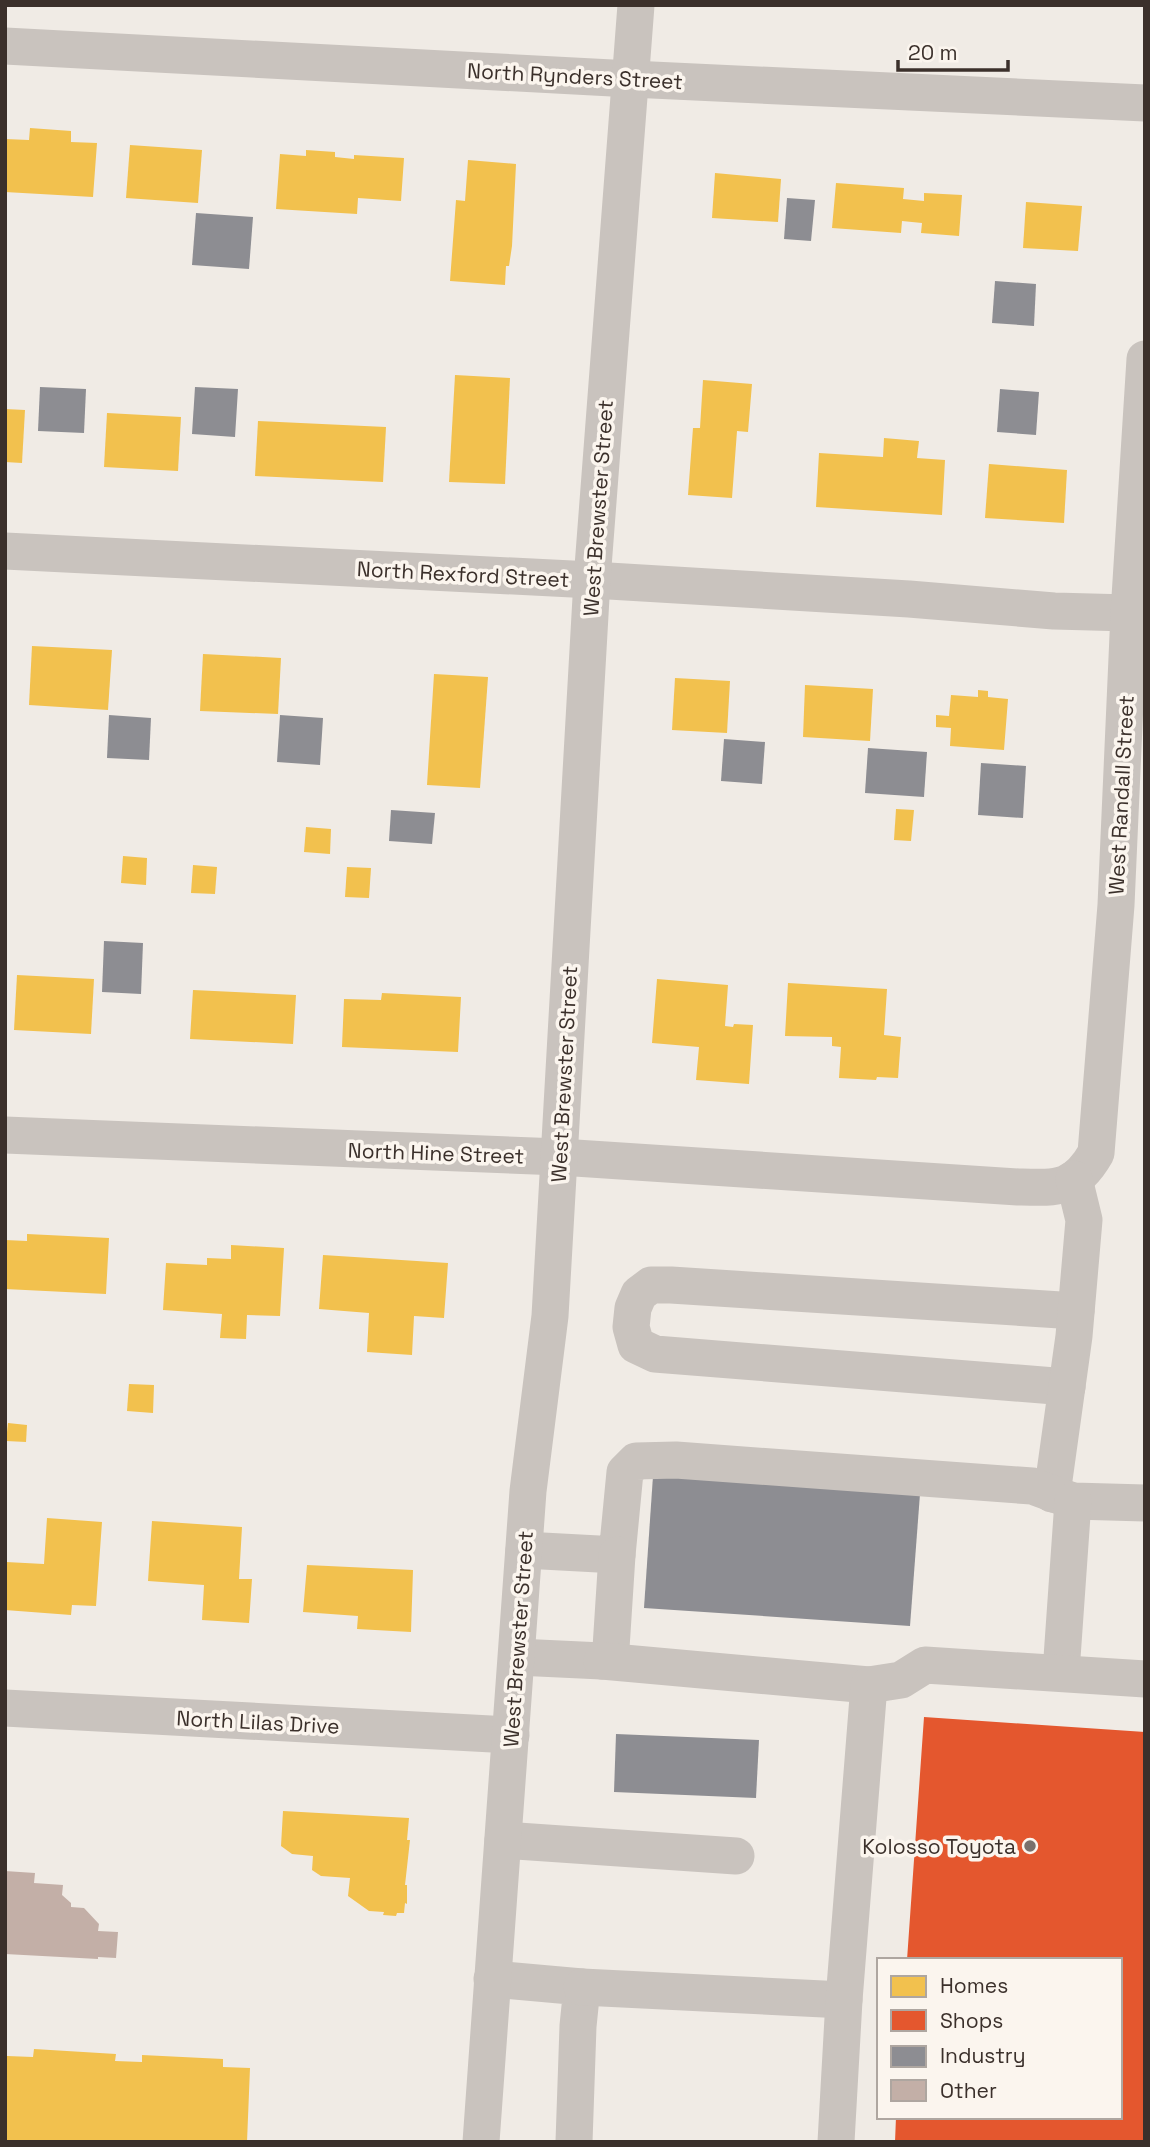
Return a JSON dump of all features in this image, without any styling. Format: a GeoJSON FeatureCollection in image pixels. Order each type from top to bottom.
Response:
{"type":"FeatureCollection","features":[{"type":"Feature","properties":{"kind":"street","name":"West Brewster Street"},"geometry":{"type":"LineString","coordinates":[[481,2142],[528,1491],[550,1316],[592,580],[636,5]]}},
{"type":"Feature","properties":{"kind":"street","name":"North Rynders Street"},"geometry":{"type":"LineString","coordinates":[[5,46],[1145,103]]}},
{"type":"Feature","properties":{"kind":"street","name":"West Randall Street"},"geometry":{"type":"LineString","coordinates":[[1074,1179],[1088,1167],[1096,1153],[1116,905],[1133,789],[1129,613],[1145,359]]}},
{"type":"Feature","properties":{"kind":"street","name":"North Rexford Street"},"geometry":{"type":"LineString","coordinates":[[5,551],[592,580],[909,599],[1054,611],[1129,613]]}},
{"type":"Feature","properties":{"kind":"street","name":"North Hine Street"},"geometry":{"type":"LineString","coordinates":[[5,1135],[560,1157],[1018,1187],[1056,1188],[1074,1179]]}},
{"type":"Feature","properties":{"kind":"street"},"geometry":{"type":"LineString","coordinates":[[1061,1672],[1062,1498],[1067,1387],[1084,1220],[1074,1179]]}},
{"type":"Feature","properties":{"kind":"street"},"geometry":{"type":"LineString","coordinates":[[1067,1387],[655,1354],[636,1345],[631,1327],[633,1308],[639,1294],[651,1285],[671,1285],[1076,1311]]}},
{"type":"Feature","properties":{"kind":"street"},"geometry":{"type":"LineString","coordinates":[[602,1661],[611,1648],[625,1472],[636,1461],[676,1460],[1032,1486],[1062,1498],[1145,1503]]}},
{"type":"Feature","properties":{"kind":"street"},"geometry":{"type":"LineString","coordinates":[[524,1549],[617,1555]]}},
{"type":"Feature","properties":{"kind":"street"},"geometry":{"type":"LineString","coordinates":[[517,1657],[602,1661],[869,1685],[901,1680],[925,1665],[1145,1679]]}},
{"type":"Feature","properties":{"kind":"street"},"geometry":{"type":"LineString","coordinates":[[836,2142],[844,2000],[869,1685]]}},
{"type":"Feature","properties":{"kind":"street","name":"North Lilas Drive"},"geometry":{"type":"LineString","coordinates":[[5,1708],[511,1735]]}},
{"type":"Feature","properties":{"kind":"street"},"geometry":{"type":"LineString","coordinates":[[503,1840],[736,1856]]}},
{"type":"Feature","properties":{"kind":"street"},"geometry":{"type":"LineString","coordinates":[[492,1979],[582,1987],[844,2000]]}},
{"type":"Feature","properties":{"kind":"street"},"geometry":{"type":"LineString","coordinates":[[574,2142],[582,1987]]}},
{"type":"Feature","properties":{"kind":"building: Homes"},"geometry":{"type":"Polygon","coordinates":[[[30,128],[71,131],[71,142],[97,143],[93,197],[5,192],[5,139],[29,140],[30,128]]]}},
{"type":"Feature","properties":{"kind":"building: Homes"},"geometry":{"type":"Polygon","coordinates":[[[130,145],[202,150],[198,203],[126,198],[130,145]]]}},
{"type":"Feature","properties":{"kind":"building: Homes"},"geometry":{"type":"Polygon","coordinates":[[[306,150],[335,152],[335,157],[354,159],[354,155],[404,158],[401,201],[358,198],[357,214],[276,209],[280,154],[306,156],[306,150]]]}},
{"type":"Feature","properties":{"kind":"building: Homes"},"geometry":{"type":"Polygon","coordinates":[[[468,160],[516,164],[512,246],[509,266],[506,266],[505,285],[450,281],[456,200],[465,201],[468,160]]]}},
{"type":"Feature","properties":{"kind":"building: Homes"},"geometry":{"type":"Polygon","coordinates":[[[715,173],[781,179],[778,222],[712,218],[715,173]]]}},
{"type":"Feature","properties":{"kind":"building: Homes"},"geometry":{"type":"Polygon","coordinates":[[[836,183],[904,188],[903,199],[924,201],[924,193],[962,195],[959,236],[921,233],[922,223],[902,221],[901,233],[832,228],[836,183]]]}},
{"type":"Feature","properties":{"kind":"building: Homes"},"geometry":{"type":"Polygon","coordinates":[[[1026,202],[1082,206],[1078,251],[1023,248],[1026,202]]]}},
{"type":"Feature","properties":{"kind":"building: Homes"},"geometry":{"type":"Polygon","coordinates":[[[455,375],[510,378],[505,484],[449,482],[455,375]]]}},
{"type":"Feature","properties":{"kind":"building: Homes"},"geometry":{"type":"Polygon","coordinates":[[[703,380],[752,384],[748,432],[737,431],[732,498],[688,495],[693,428],[700,428],[703,380]]]}},
{"type":"Feature","properties":{"kind":"building: Homes"},"geometry":{"type":"Polygon","coordinates":[[[5,409],[25,410],[22,463],[5,462],[5,409]]]}},
{"type":"Feature","properties":{"kind":"building: Homes"},"geometry":{"type":"Polygon","coordinates":[[[107,413],[181,417],[178,471],[104,467],[107,413]]]}},
{"type":"Feature","properties":{"kind":"building: Homes"},"geometry":{"type":"Polygon","coordinates":[[[258,421],[386,427],[383,482],[255,476],[258,421]]]}},
{"type":"Feature","properties":{"kind":"building: Homes"},"geometry":{"type":"Polygon","coordinates":[[[884,438],[919,441],[917,458],[945,460],[942,515],[816,507],[819,453],[883,457],[884,438]]]}},
{"type":"Feature","properties":{"kind":"building: Homes"},"geometry":{"type":"Polygon","coordinates":[[[989,464],[1067,470],[1064,523],[985,518],[989,464]]]}},
{"type":"Feature","properties":{"kind":"building: Homes"},"geometry":{"type":"Polygon","coordinates":[[[32,646],[112,650],[108,710],[29,705],[32,646]]]}},
{"type":"Feature","properties":{"kind":"building: Homes"},"geometry":{"type":"Polygon","coordinates":[[[203,654],[281,658],[278,714],[200,711],[203,654]]]}},
{"type":"Feature","properties":{"kind":"building: Homes"},"geometry":{"type":"Polygon","coordinates":[[[434,674],[488,677],[480,788],[427,785],[434,674]]]}},
{"type":"Feature","properties":{"kind":"building: Homes"},"geometry":{"type":"Polygon","coordinates":[[[675,678],[730,681],[727,733],[672,730],[675,678]]]}},
{"type":"Feature","properties":{"kind":"building: Homes"},"geometry":{"type":"Polygon","coordinates":[[[805,685],[873,689],[870,741],[803,737],[805,685]]]}},
{"type":"Feature","properties":{"kind":"building: Homes"},"geometry":{"type":"Polygon","coordinates":[[[978,690],[988,691],[988,697],[1008,699],[1004,750],[950,746],[951,728],[936,727],[936,715],[949,716],[951,695],[978,697],[978,690]]]}},
{"type":"Feature","properties":{"kind":"building: Homes"},"geometry":{"type":"Polygon","coordinates":[[[896,809],[914,810],[911,841],[894,840],[896,809]]]}},
{"type":"Feature","properties":{"kind":"building: Homes"},"geometry":{"type":"Polygon","coordinates":[[[306,827],[331,829],[330,854],[304,852],[306,827]]]}},
{"type":"Feature","properties":{"kind":"building: Homes"},"geometry":{"type":"Polygon","coordinates":[[[123,856],[147,858],[146,885],[121,883],[123,856]]]}},
{"type":"Feature","properties":{"kind":"building: Homes"},"geometry":{"type":"Polygon","coordinates":[[[193,865],[217,867],[215,894],[191,893],[193,865]]]}},
{"type":"Feature","properties":{"kind":"building: Homes"},"geometry":{"type":"Polygon","coordinates":[[[347,867],[371,868],[369,898],[345,897],[347,867]]]}},
{"type":"Feature","properties":{"kind":"building: Homes"},"geometry":{"type":"Polygon","coordinates":[[[17,975],[94,979],[91,1034],[14,1030],[17,975]]]}},
{"type":"Feature","properties":{"kind":"building: Homes"},"geometry":{"type":"Polygon","coordinates":[[[657,979],[728,985],[725,1026],[753,1025],[749,1084],[696,1080],[699,1047],[652,1043],[657,979]]]}},
{"type":"Feature","properties":{"kind":"building: Homes"},"geometry":{"type":"Polygon","coordinates":[[[788,983],[887,989],[884,1035],[901,1037],[898,1078],[839,1078],[841,1047],[832,1046],[832,1037],[785,1036],[788,983]]]}},
{"type":"Feature","properties":{"kind":"building: Homes"},"geometry":{"type":"Polygon","coordinates":[[[193,990],[296,995],[293,1044],[190,1039],[193,990]]]}},
{"type":"Feature","properties":{"kind":"building: Homes"},"geometry":{"type":"Polygon","coordinates":[[[382,993],[461,997],[458,1052],[342,1047],[344,999],[381,1000],[382,993]]]}},
{"type":"Feature","properties":{"kind":"building: Homes"},"geometry":{"type":"Polygon","coordinates":[[[27,1234],[109,1238],[106,1294],[5,1289],[5,1240],[27,1241],[27,1234]]]}},
{"type":"Feature","properties":{"kind":"building: Homes"},"geometry":{"type":"Polygon","coordinates":[[[231,1245],[284,1248],[280,1316],[247,1315],[246,1339],[220,1338],[222,1314],[163,1310],[166,1263],[207,1265],[207,1258],[231,1259],[231,1245]]]}},
{"type":"Feature","properties":{"kind":"building: Homes"},"geometry":{"type":"Polygon","coordinates":[[[323,1255],[448,1263],[444,1318],[414,1316],[412,1355],[367,1352],[369,1313],[319,1309],[323,1255]]]}},
{"type":"Feature","properties":{"kind":"building: Homes"},"geometry":{"type":"Polygon","coordinates":[[[129,1384],[154,1385],[153,1413],[127,1411],[129,1384]]]}},
{"type":"Feature","properties":{"kind":"building: Homes"},"geometry":{"type":"Polygon","coordinates":[[[8,1423],[27,1425],[26,1442],[6,1441],[8,1423]]]}},
{"type":"Feature","properties":{"kind":"building: Homes"},"geometry":{"type":"Polygon","coordinates":[[[47,1518],[102,1522],[96,1606],[72,1605],[71,1615],[5,1610],[6,1562],[44,1564],[47,1518]]]}},
{"type":"Feature","properties":{"kind":"building: Homes"},"geometry":{"type":"Polygon","coordinates":[[[152,1521],[242,1527],[239,1579],[252,1579],[249,1623],[202,1620],[204,1585],[148,1581],[152,1521]]]}},
{"type":"Feature","properties":{"kind":"building: Homes"},"geometry":{"type":"Polygon","coordinates":[[[307,1565],[413,1570],[411,1632],[357,1629],[358,1616],[303,1612],[307,1565]]]}},
{"type":"Feature","properties":{"kind":"building: Homes"},"geometry":{"type":"Polygon","coordinates":[[[283,1811],[409,1818],[407,1840],[410,1840],[405,1885],[407,1904],[405,1903],[404,1913],[397,1913],[396,1916],[369,1911],[348,1896],[350,1878],[321,1876],[312,1870],[313,1856],[292,1854],[281,1846],[283,1811]]]}},
{"type":"Feature","properties":{"kind":"building: Homes"},"geometry":{"type":"Polygon","coordinates":[[[34,2049],[116,2054],[115,2061],[142,2062],[142,2055],[223,2059],[223,2067],[250,2068],[247,2142],[5,2142],[7,2056],[33,2057],[34,2049]]]}},
{"type":"Feature","properties":{"kind":"building: Shops","name":"Kolosso Toyota"},"geometry":{"type":"Polygon","coordinates":[[[924,1717],[1145,1732],[1145,2142],[895,2142],[896,2119],[1122,2119],[1122,1958],[907,1958],[924,1717]]]}},
{"type":"Feature","properties":{"kind":"building: Industry"},"geometry":{"type":"Polygon","coordinates":[[[787,198],[815,200],[811,241],[784,239],[787,198]]]}},
{"type":"Feature","properties":{"kind":"building: Industry"},"geometry":{"type":"Polygon","coordinates":[[[196,213],[253,217],[249,269],[192,265],[196,213]]]}},
{"type":"Feature","properties":{"kind":"building: Industry"},"geometry":{"type":"Polygon","coordinates":[[[995,281],[1036,284],[1034,326],[992,323],[995,281]]]}},
{"type":"Feature","properties":{"kind":"building: Industry"},"geometry":{"type":"Polygon","coordinates":[[[40,387],[86,389],[84,433],[38,431],[40,387]]]}},
{"type":"Feature","properties":{"kind":"building: Industry"},"geometry":{"type":"Polygon","coordinates":[[[195,387],[238,389],[235,437],[192,434],[195,387]]]}},
{"type":"Feature","properties":{"kind":"building: Industry"},"geometry":{"type":"Polygon","coordinates":[[[1000,389],[1039,392],[1036,435],[997,432],[1000,389]]]}},
{"type":"Feature","properties":{"kind":"building: Industry"},"geometry":{"type":"Polygon","coordinates":[[[109,715],[151,718],[149,760],[107,758],[109,715]]]}},
{"type":"Feature","properties":{"kind":"building: Industry"},"geometry":{"type":"Polygon","coordinates":[[[280,715],[323,718],[320,765],[277,762],[280,715]]]}},
{"type":"Feature","properties":{"kind":"building: Industry"},"geometry":{"type":"Polygon","coordinates":[[[724,739],[765,742],[762,784],[721,781],[724,739]]]}},
{"type":"Feature","properties":{"kind":"building: Industry"},"geometry":{"type":"Polygon","coordinates":[[[868,748],[927,752],[924,797],[865,793],[868,748]]]}},
{"type":"Feature","properties":{"kind":"building: Industry"},"geometry":{"type":"Polygon","coordinates":[[[981,763],[1026,766],[1023,818],[978,815],[981,763]]]}},
{"type":"Feature","properties":{"kind":"building: Industry"},"geometry":{"type":"Polygon","coordinates":[[[391,810],[435,813],[432,844],[389,841],[391,810]]]}},
{"type":"Feature","properties":{"kind":"building: Industry"},"geometry":{"type":"Polygon","coordinates":[[[104,941],[143,943],[141,994],[102,992],[104,941]]]}},
{"type":"Feature","properties":{"kind":"building: Industry"},"geometry":{"type":"Polygon","coordinates":[[[653,1476],[920,1494],[910,1626],[644,1608],[653,1476]]]}},
{"type":"Feature","properties":{"kind":"building: Industry"},"geometry":{"type":"Polygon","coordinates":[[[616,1734],[759,1740],[756,1798],[614,1792],[616,1734]]]}},
{"type":"Feature","properties":{"kind":"building: Other"},"geometry":{"type":"Polygon","coordinates":[[[5,1871],[35,1873],[34,1883],[63,1885],[62,1895],[71,1903],[71,1907],[84,1908],[99,1924],[98,1931],[118,1932],[116,1958],[5,1954],[5,1871]]]}},
{"type":"Feature","properties":{"kind":"place","name":"Kolosso Toyota"},"geometry":{"type":"Point","coordinates":[1030,1846]}}]}
